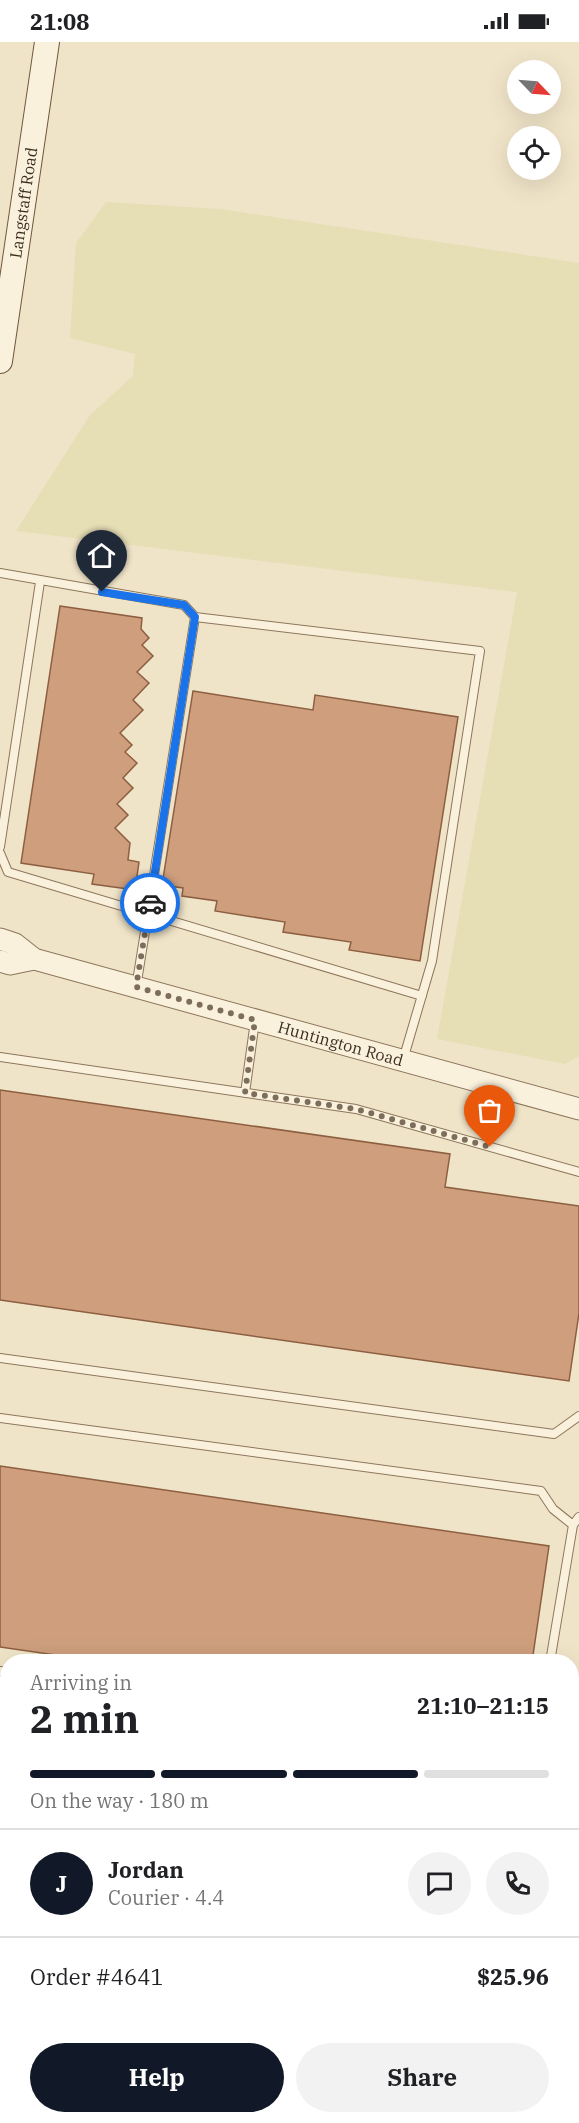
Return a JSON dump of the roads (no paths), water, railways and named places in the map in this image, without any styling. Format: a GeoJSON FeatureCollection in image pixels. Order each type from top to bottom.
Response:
{"type":"FeatureCollection","features":[{"type":"Feature","properties":{"kind":"main road","name":"Langstaff Road"},"geometry":{"type":"LineString","coordinates":[[0,361],[3,317],[47,42]]}},
{"type":"Feature","properties":{"kind":"street","name":"Huntington Road"},"geometry":{"type":"LineString","coordinates":[[0,939],[15,944],[34,959],[579,1108]]}},
{"type":"Feature","properties":{"kind":"street","name":"Huntington Road"},"geometry":{"type":"LineString","coordinates":[[0,961],[10,964],[34,959]]}},
{"type":"Feature","properties":{"kind":"lane"},"geometry":{"type":"LineString","coordinates":[[0,573],[40,582],[184,605],[195,617],[480,651],[432,961],[403,1061]]}},
{"type":"Feature","properties":{"kind":"lane"},"geometry":{"type":"LineString","coordinates":[[0,847],[40,582]]}},
{"type":"Feature","properties":{"kind":"lane"},"geometry":{"type":"LineString","coordinates":[[136,987],[195,617]]}},
{"type":"Feature","properties":{"kind":"lane"},"geometry":{"type":"LineString","coordinates":[[0,853],[8,872],[422,996]]}},
{"type":"Feature","properties":{"kind":"lane"},"geometry":{"type":"LineString","coordinates":[[245,1093],[255,1020]]}},
{"type":"Feature","properties":{"kind":"lane"},"geometry":{"type":"LineString","coordinates":[[0,1057],[356,1109],[579,1172]]}},
{"type":"Feature","properties":{"kind":"lane"},"geometry":{"type":"LineString","coordinates":[[0,1358],[554,1434],[579,1416]]}},
{"type":"Feature","properties":{"kind":"lane"},"geometry":{"type":"LineString","coordinates":[[0,1418],[541,1491],[553,1509],[573,1525]]}},
{"type":"Feature","properties":{"kind":"lane"},"geometry":{"type":"LineString","coordinates":[[551,1654],[573,1525],[579,1517]]}}]}
